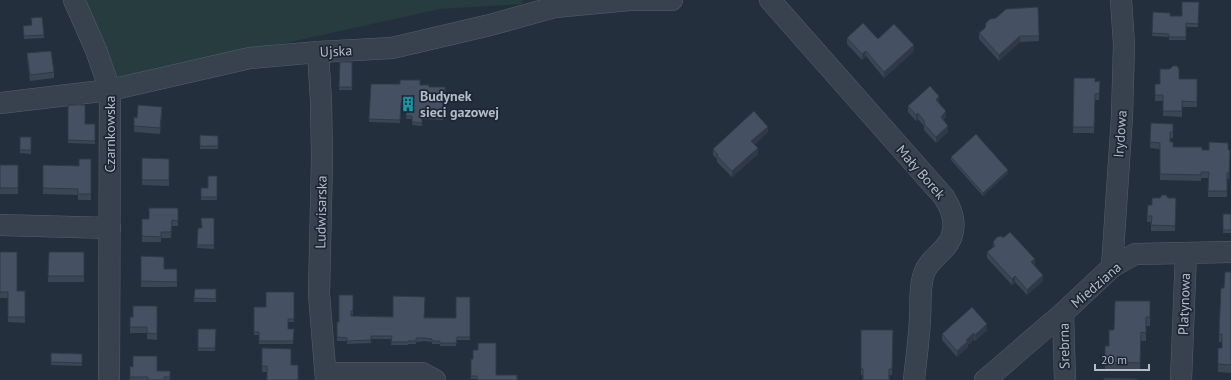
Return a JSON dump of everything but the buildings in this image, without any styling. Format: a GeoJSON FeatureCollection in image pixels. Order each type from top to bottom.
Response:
{"type":"FeatureCollection","features":[{"type":"Feature","properties":{"kind":"street","name":"Czarnkowska"},"geometry":{"type":"LineString","coordinates":[[74,0],[96,50],[110,90],[109,380]]}},
{"type":"Feature","properties":{"kind":"street","name":"Ujska"},"geometry":{"type":"LineString","coordinates":[[0,103],[110,90],[250,58],[318,52],[392,48],[490,25],[554,7],[629,0],[672,0]]}},
{"type":"Feature","properties":{"kind":"street","name":"Mały Borek"},"geometry":{"type":"LineString","coordinates":[[770,0],[944,197],[950,206],[952,235],[949,242],[925,270],[922,278],[920,321],[914,380]]}},
{"type":"Feature","properties":{"kind":"street","name":"Irydowa"},"geometry":{"type":"LineString","coordinates":[[1112,267],[1122,116],[1124,44],[1121,0]]}},
{"type":"Feature","properties":{"kind":"street","name":"Ludwisarska"},"geometry":{"type":"LineString","coordinates":[[318,52],[322,152],[319,294],[326,376],[422,373],[435,380]]}},
{"type":"Feature","properties":{"kind":"street"},"geometry":{"type":"LineString","coordinates":[[0,225],[110,228]]}},
{"type":"Feature","properties":{"kind":"street","name":"Miedziana"},"geometry":{"type":"LineString","coordinates":[[985,380],[1063,313],[1112,267],[1135,254],[1231,252]]}},
{"type":"Feature","properties":{"kind":"street","name":"Platynowa"},"geometry":{"type":"LineString","coordinates":[[1181,380],[1186,253]]}},
{"type":"Feature","properties":{"kind":"street","name":"Srebrna"},"geometry":{"type":"LineString","coordinates":[[1063,313],[1065,380]]}},
{"type":"Feature","properties":{"kind":"green space"},"geometry":{"type":"Polygon","coordinates":[[[81,0],[522,0],[523,4],[440,9],[118,80],[81,0]]]}},
{"type":"Feature","properties":{"kind":"place","name":"Budynek sieci gazowej"},"geometry":{"type":"Point","coordinates":[408,104]}}]}
